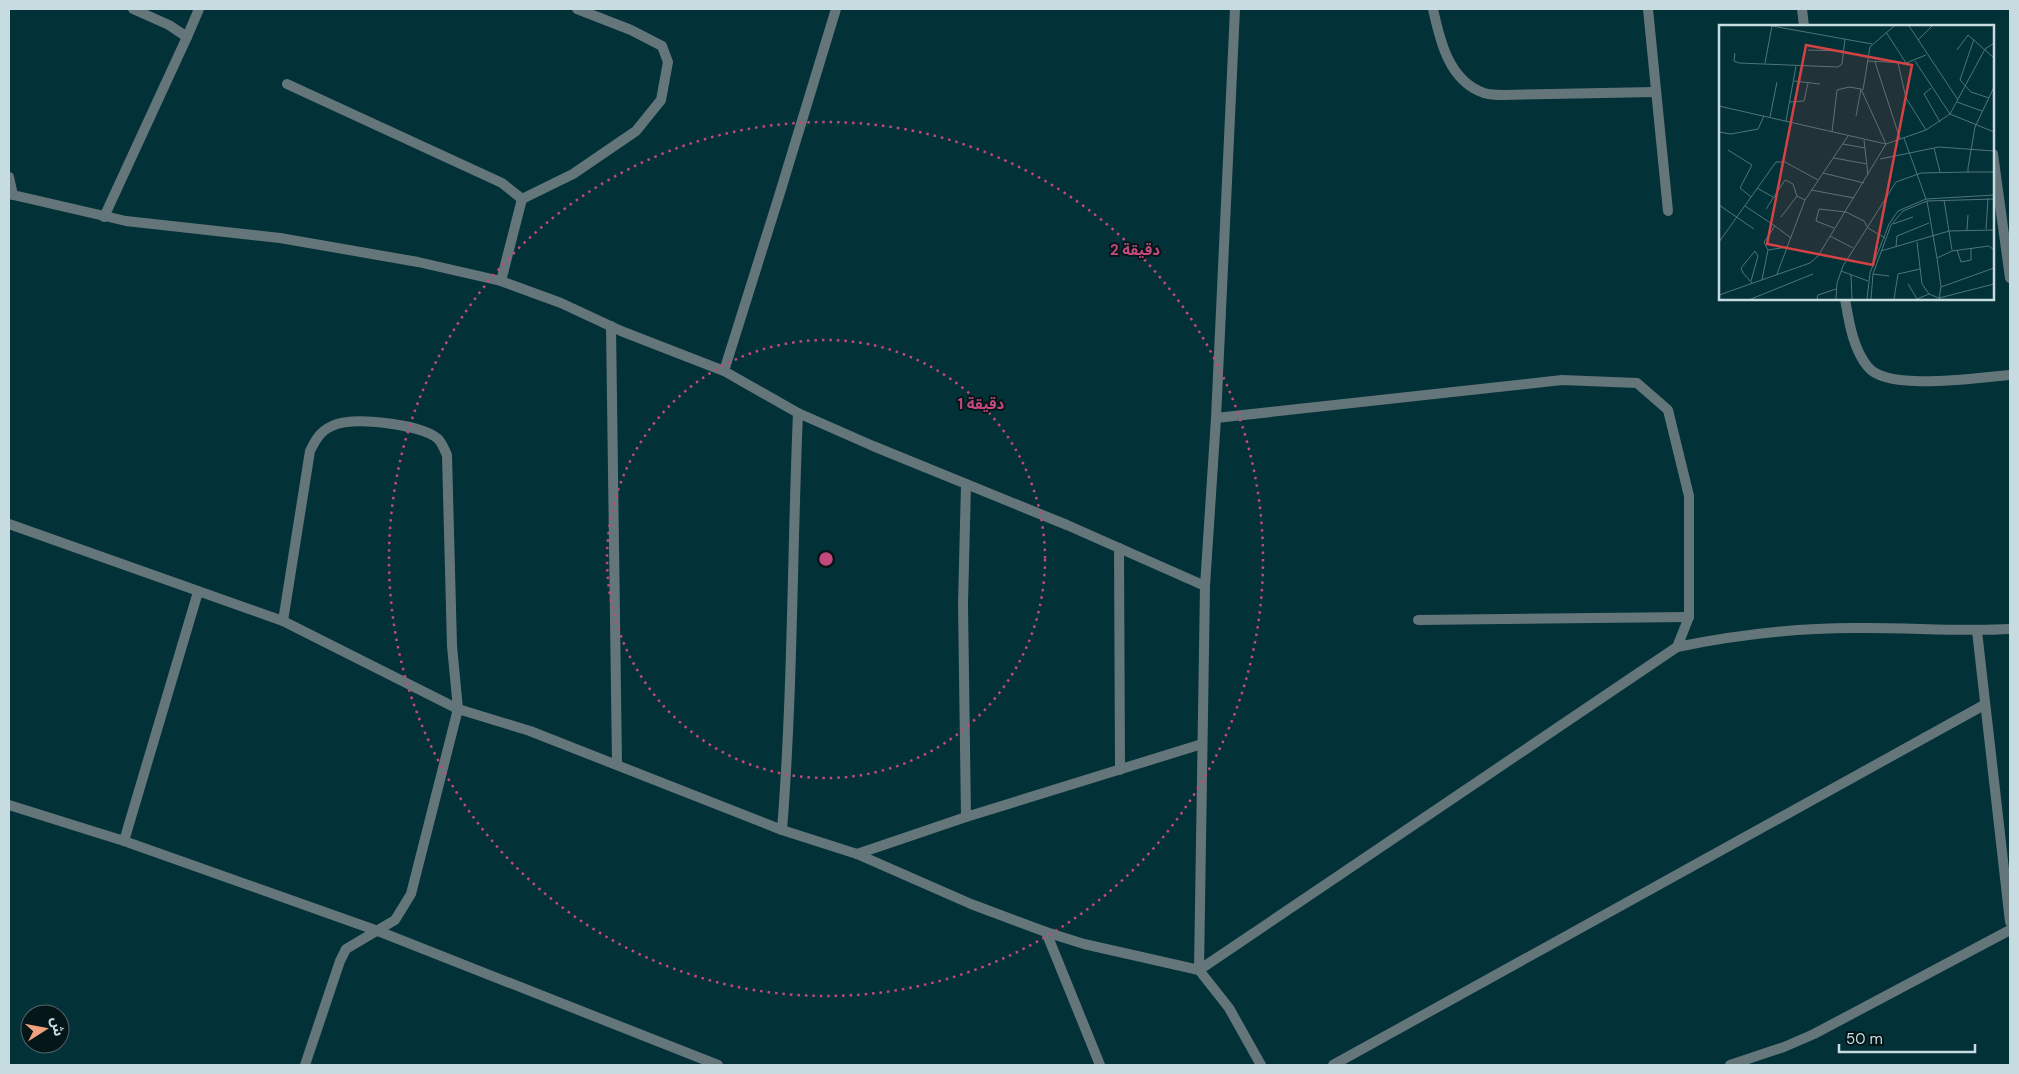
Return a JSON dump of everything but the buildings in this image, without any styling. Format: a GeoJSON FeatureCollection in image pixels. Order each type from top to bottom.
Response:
{"type":"FeatureCollection","features":[{"type":"Feature","properties":{"kind":"street"},"geometry":{"type":"LineString","coordinates":[[133,9],[169,25],[187,38]]}},
{"type":"Feature","properties":{"kind":"street"},"geometry":{"type":"LineString","coordinates":[[104,217],[200,9]]}},
{"type":"Feature","properties":{"kind":"street"},"geometry":{"type":"LineString","coordinates":[[522,199],[573,174],[636,131],[661,100],[668,62],[662,46],[631,30],[577,9]]}},
{"type":"Feature","properties":{"kind":"street"},"geometry":{"type":"LineString","coordinates":[[724,371],[836,9]]}},
{"type":"Feature","properties":{"kind":"street"},"geometry":{"type":"LineString","coordinates":[[1199,970],[1205,586],[1216,418],[1235,9]]}},
{"type":"Feature","properties":{"kind":"street"},"geometry":{"type":"LineString","coordinates":[[1433,9],[1448,60],[1458,75],[1472,87],[1485,94],[1504,96],[1655,92]]}},
{"type":"Feature","properties":{"kind":"street"},"geometry":{"type":"LineString","coordinates":[[1648,9],[1668,211]]}},
{"type":"Feature","properties":{"kind":"street"},"geometry":{"type":"LineString","coordinates":[[1802,9],[1804,25]]}},
{"type":"Feature","properties":{"kind":"street"},"geometry":{"type":"LineString","coordinates":[[287,84],[502,183],[522,199]]}},
{"type":"Feature","properties":{"kind":"street"},"geometry":{"type":"LineString","coordinates":[[1994,161],[2010,278]]}},
{"type":"Feature","properties":{"kind":"street"},"geometry":{"type":"LineString","coordinates":[[9,177],[11,195],[104,217],[280,238],[418,262],[502,280],[724,371],[798,413],[1018,504],[1205,586]]}},
{"type":"Feature","properties":{"kind":"street"},"geometry":{"type":"LineString","coordinates":[[502,280],[522,199]]}},
{"type":"Feature","properties":{"kind":"street"},"geometry":{"type":"LineString","coordinates":[[1846,300],[1858,352],[1869,369],[1888,379],[1919,382],[2010,375]]}},
{"type":"Feature","properties":{"kind":"street"},"geometry":{"type":"LineString","coordinates":[[611,326],[617,764]]}},
{"type":"Feature","properties":{"kind":"street"},"geometry":{"type":"LineString","coordinates":[[1216,418],[1562,380],[1637,383],[1668,410],[1689,496],[1689,617],[1676,647]]}},
{"type":"Feature","properties":{"kind":"street"},"geometry":{"type":"LineString","coordinates":[[782,830],[789,749],[798,413]]}},
{"type":"Feature","properties":{"kind":"street"},"geometry":{"type":"LineString","coordinates":[[282,621],[310,451],[322,431],[332,425],[352,421],[381,422],[415,429],[436,438],[447,455],[452,646],[458,709],[411,894],[395,920],[378,932],[357,941],[346,949],[340,961],[305,1065]]}},
{"type":"Feature","properties":{"kind":"street"},"geometry":{"type":"LineString","coordinates":[[966,484],[963,604],[966,817]]}},
{"type":"Feature","properties":{"kind":"street"},"geometry":{"type":"LineString","coordinates":[[9,524],[282,621],[458,709],[530,731],[782,830],[857,854],[971,904],[1084,944],[1199,970],[1229,1008],[1261,1065]]}},
{"type":"Feature","properties":{"kind":"street"},"geometry":{"type":"LineString","coordinates":[[1119,548],[1120,770]]}},
{"type":"Feature","properties":{"kind":"street"},"geometry":{"type":"LineString","coordinates":[[124,841],[198,592]]}},
{"type":"Feature","properties":{"kind":"street"},"geometry":{"type":"LineString","coordinates":[[1418,620],[1689,617]]}},
{"type":"Feature","properties":{"kind":"street"},"geometry":{"type":"LineString","coordinates":[[1199,970],[1676,647],[1773,631],[1854,628],[1977,631],[2010,629]]}},
{"type":"Feature","properties":{"kind":"street"},"geometry":{"type":"LineString","coordinates":[[1977,631],[2010,922]]}},
{"type":"Feature","properties":{"kind":"street"},"geometry":{"type":"LineString","coordinates":[[1333,1065],[1984,705]]}},
{"type":"Feature","properties":{"kind":"street"},"geometry":{"type":"LineString","coordinates":[[857,854],[966,817],[1202,744]]}},
{"type":"Feature","properties":{"kind":"street"},"geometry":{"type":"LineString","coordinates":[[9,805],[124,841],[378,932],[718,1065]]}},
{"type":"Feature","properties":{"kind":"street"},"geometry":{"type":"LineString","coordinates":[[1730,1065],[1784,1047],[1814,1034],[2010,930]]}},
{"type":"Feature","properties":{"kind":"street"},"geometry":{"type":"LineString","coordinates":[[1046,932],[1100,1065]]}}]}
